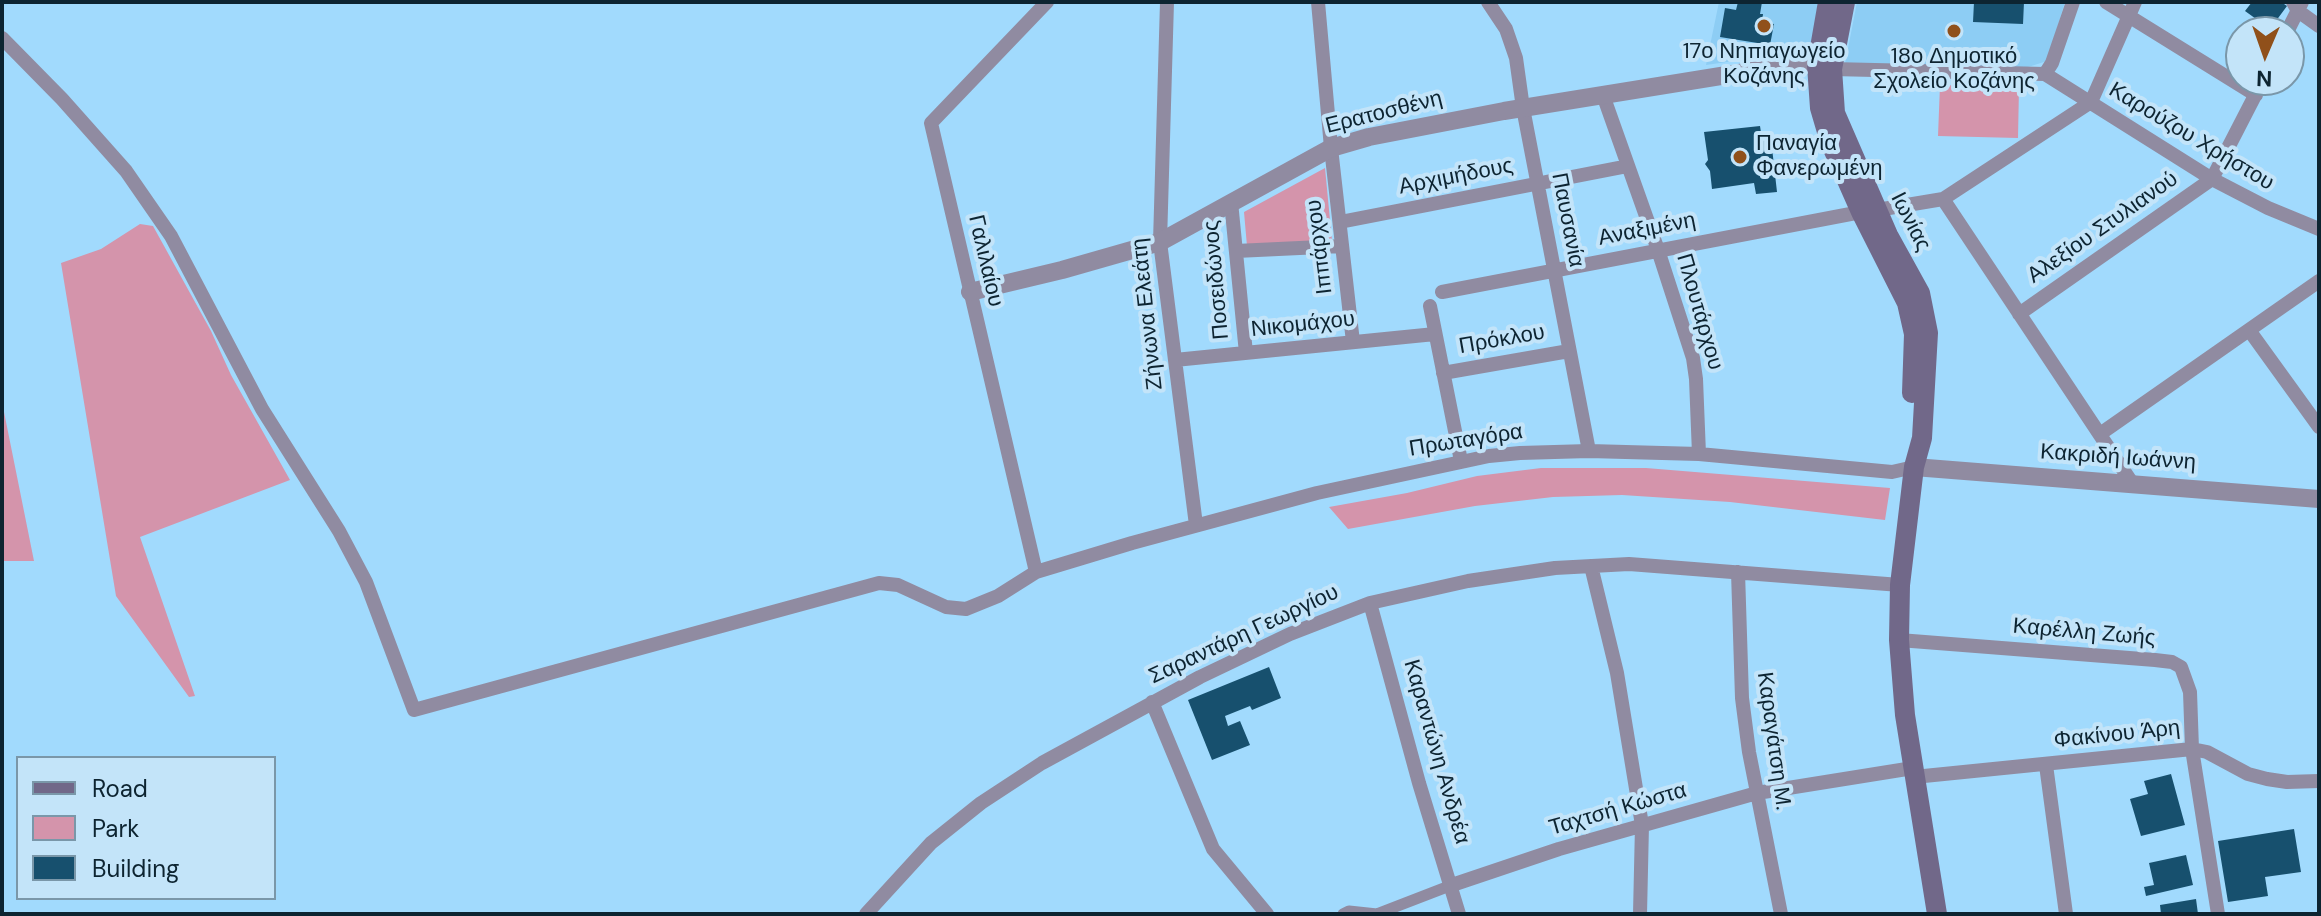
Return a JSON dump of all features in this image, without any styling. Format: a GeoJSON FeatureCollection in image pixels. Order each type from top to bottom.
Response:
{"type":"FeatureCollection","features":[{"type":"Feature","properties":{"kind":"main road","name":"Ιωνίας"},"geometry":{"type":"LineString","coordinates":[[1825,67],[1828,2]]}},
{"type":"Feature","properties":{"kind":"main road","name":"Ιωνίας"},"geometry":{"type":"LineString","coordinates":[[1845,2],[1818,91],[1824,126],[1869,211],[1900,285],[1914,334],[1910,439],[1914,467],[1901,579],[1899,640],[1913,773],[1937,914]]}},
{"type":"Feature","properties":{"kind":"street","name":"Γαλιλαίου"},"geometry":{"type":"LineString","coordinates":[[1036,572],[931,123],[1047,2]]}},
{"type":"Feature","properties":{"kind":"street","name":"Ιππάρχου"},"geometry":{"type":"LineString","coordinates":[[1318,2],[1353,342]]}},
{"type":"Feature","properties":{"kind":"street","name":"Παυσανία"},"geometry":{"type":"LineString","coordinates":[[1488,2],[1512,42],[1589,451]]}},
{"type":"Feature","properties":{"kind":"street"},"geometry":{"type":"LineString","coordinates":[[1825,67],[2045,74],[2052,63],[2073,2]]}},
{"type":"Feature","properties":{"kind":"street"},"geometry":{"type":"LineString","coordinates":[[2106,2],[2133,9],[2225,73]]}},
{"type":"Feature","properties":{"kind":"street","name":"Ζήνωνα Ελεάτη"},"geometry":{"type":"LineString","coordinates":[[1171,4],[1160,242],[1196,525]]}},
{"type":"Feature","properties":{"kind":"street"},"geometry":{"type":"LineString","coordinates":[[2298,5],[2319,26]]}},
{"type":"Feature","properties":{"kind":"street"},"geometry":{"type":"LineString","coordinates":[[2132,483],[1943,199],[2091,102],[2133,9]]}},
{"type":"Feature","properties":{"kind":"street","name":"Πρωταγόρα"},"geometry":{"type":"LineString","coordinates":[[2,38],[126,171],[171,236],[262,409],[360,570],[414,710],[879,583],[898,585],[946,607],[966,609],[998,596],[1036,572],[1317,493],[1461,461],[1520,453],[1589,451],[1699,454],[1892,472],[1914,467]]}},
{"type":"Feature","properties":{"kind":"street","name":"Ερατοσθένη"},"geometry":{"type":"LineString","coordinates":[[970,292],[1160,242],[1331,148],[1369,137],[1523,108],[1795,64],[1810,63],[1825,67]]}},
{"type":"Feature","properties":{"kind":"street","name":"Καρούζου Χρήστου"},"geometry":{"type":"LineString","coordinates":[[2045,74],[2212,179],[2268,208],[2319,229]]}},
{"type":"Feature","properties":{"kind":"street","name":"Πλουτάρχου"},"geometry":{"type":"LineString","coordinates":[[1603,95],[1693,358],[1699,454]]}},
{"type":"Feature","properties":{"kind":"street"},"geometry":{"type":"LineString","coordinates":[[2212,179],[2255,96]]}},
{"type":"Feature","properties":{"kind":"street","name":"Αρχιμήδους"},"geometry":{"type":"LineString","coordinates":[[1340,222],[1628,166]]}},
{"type":"Feature","properties":{"kind":"street","name":"Αλεξίου Στυλιανού"},"geometry":{"type":"LineString","coordinates":[[2019,314],[2212,179]]}},
{"type":"Feature","properties":{"kind":"street","name":"Αναξιμένη"},"geometry":{"type":"LineString","coordinates":[[1442,292],[1943,199]]}},
{"type":"Feature","properties":{"kind":"street","name":"Ποσειδώνος"},"geometry":{"type":"LineString","coordinates":[[1231,202],[1246,353]]}},
{"type":"Feature","properties":{"kind":"street"},"geometry":{"type":"LineString","coordinates":[[1236,251],[1342,246]]}},
{"type":"Feature","properties":{"kind":"street"},"geometry":{"type":"LineString","coordinates":[[2100,434],[2319,281]]}},
{"type":"Feature","properties":{"kind":"street"},"geometry":{"type":"LineString","coordinates":[[1430,306],[1461,461]]}},
{"type":"Feature","properties":{"kind":"street"},"geometry":{"type":"LineString","coordinates":[[2249,330],[2319,427]]}},
{"type":"Feature","properties":{"kind":"street","name":"Νικομάχου"},"geometry":{"type":"LineString","coordinates":[[1175,360],[1435,334]]}},
{"type":"Feature","properties":{"kind":"street","name":"Πρόκλου"},"geometry":{"type":"LineString","coordinates":[[1443,373],[1569,351]]}},
{"type":"Feature","properties":{"kind":"street","name":"Κακριδή Ιωάννη"},"geometry":{"type":"LineString","coordinates":[[1914,467],[2319,499]]}},
{"type":"Feature","properties":{"kind":"street","name":"Σαραντάρη Γεωργίου"},"geometry":{"type":"LineString","coordinates":[[866,914],[931,843],[981,803],[1071,745],[1290,634],[1370,603],[1468,581],[1591,566],[1673,565],[1738,572],[1901,579]]}},
{"type":"Feature","properties":{"kind":"street"},"geometry":{"type":"LineString","coordinates":[[1591,566],[1617,673],[1642,825],[1640,914]]}},
{"type":"Feature","properties":{"kind":"street","name":"Καραγάτση Μ."},"geometry":{"type":"LineString","coordinates":[[1738,572],[1742,698],[1781,914]]}},
{"type":"Feature","properties":{"kind":"street","name":"Καραντώνη Ανδρέα"},"geometry":{"type":"LineString","coordinates":[[1370,603],[1419,783],[1459,914]]}},
{"type":"Feature","properties":{"kind":"street","name":"Καρέλλη Ζωής"},"geometry":{"type":"LineString","coordinates":[[1899,640],[2172,662],[2181,667],[2187,678],[2192,749],[2218,914]]}},
{"type":"Feature","properties":{"kind":"street"},"geometry":{"type":"LineString","coordinates":[[1152,702],[1213,849],[1267,914]]}},
{"type":"Feature","properties":{"kind":"street","name":"Φακίνου Άρη"},"geometry":{"type":"LineString","coordinates":[[1913,773],[2046,765],[2192,749],[2207,752],[2248,774],[2267,779],[2319,781]]}},
{"type":"Feature","properties":{"kind":"street"},"geometry":{"type":"LineString","coordinates":[[2046,765],[2066,914]]}},
{"type":"Feature","properties":{"kind":"street","name":"Ταχτσή Κώστα"},"geometry":{"type":"LineString","coordinates":[[1343,914],[1349,911],[1377,914],[1559,849],[1757,793],[1913,773]]}},
{"type":"Feature","properties":{"kind":"shaded area","name":"17ο Νηπιαγωγείο Κοζάνης"},"geometry":{"type":"Polygon","coordinates":[[[1719,2],[1818,2],[1811,50],[1706,65],[1719,2]]]}},
{"type":"Feature","properties":{"kind":"shaded area","name":"18ο Δημοτικό Σχολείο Κοζάνης"},"geometry":{"type":"Polygon","coordinates":[[[1857,2],[2065,2],[2047,61],[2025,68],[1845,64],[1857,2]]]}},
{"type":"Feature","properties":{"kind":"green space"},"geometry":{"type":"Polygon","coordinates":[[[1940,85],[2019,87],[2018,138],[1938,136],[1940,85]]]}},
{"type":"Feature","properties":{"kind":"green space"},"geometry":{"type":"Polygon","coordinates":[[[1325,168],[1332,241],[1247,246],[1244,212],[1325,168]]]}},
{"type":"Feature","properties":{"kind":"green space"},"geometry":{"type":"Polygon","coordinates":[[[140,224],[153,226],[290,480],[140,537],[195,696],[189,697],[116,596],[61,263],[101,249],[140,224]]]}},
{"type":"Feature","properties":{"kind":"green space"},"geometry":{"type":"Polygon","coordinates":[[[2,402],[34,561],[2,561],[2,402]]]}},
{"type":"Feature","properties":{"kind":"green space"},"geometry":{"type":"Polygon","coordinates":[[[1541,468],[1646,468],[1890,488],[1885,520],[1730,502],[1622,495],[1553,497],[1475,506],[1348,529],[1329,507],[1477,476],[1541,468]]]}},
{"type":"Feature","properties":{"kind":"building"},"geometry":{"type":"Polygon","coordinates":[[[1738,2],[1762,2],[1762,22],[1774,24],[1770,45],[1720,37],[1725,8],[1736,10],[1738,2]]]}},
{"type":"Feature","properties":{"kind":"building"},"geometry":{"type":"Polygon","coordinates":[[[1974,2],[2024,2],[2023,24],[1973,22],[1974,2]]]}},
{"type":"Feature","properties":{"kind":"building"},"geometry":{"type":"Polygon","coordinates":[[[2252,2],[2281,2],[2287,6],[2280,16],[2252,16],[2245,11],[2252,2]]]}},
{"type":"Feature","properties":{"kind":"building","name":"Παναγία Φανερωμένη"},"geometry":{"type":"Polygon","coordinates":[[[1760,126],[1762,139],[1771,139],[1777,192],[1756,194],[1754,183],[1712,189],[1710,171],[1705,164],[1708,160],[1704,132],[1760,126]]]}},
{"type":"Feature","properties":{"kind":"building"},"geometry":{"type":"Polygon","coordinates":[[[1269,667],[1281,698],[1252,710],[1250,706],[1225,716],[1228,726],[1240,721],[1250,745],[1212,760],[1188,700],[1269,667]]]}},
{"type":"Feature","properties":{"kind":"building"},"geometry":{"type":"Polygon","coordinates":[[[2171,774],[2185,825],[2141,836],[2130,799],[2148,794],[2144,781],[2171,774]]]}},
{"type":"Feature","properties":{"kind":"building"},"geometry":{"type":"Polygon","coordinates":[[[2294,829],[2301,872],[2265,877],[2268,896],[2228,902],[2218,841],[2294,829]]]}},
{"type":"Feature","properties":{"kind":"building"},"geometry":{"type":"Polygon","coordinates":[[[2186,855],[2193,885],[2146,896],[2144,887],[2154,885],[2149,863],[2186,855]]]}},
{"type":"Feature","properties":{"kind":"building"},"geometry":{"type":"Polygon","coordinates":[[[2196,899],[2198,914],[2161,914],[2160,905],[2196,899]]]}},
{"type":"Feature","properties":{"kind":"place","name":"17ο Νηπιαγωγείο Κοζάνης"},"geometry":{"type":"Point","coordinates":[1764,26]}},
{"type":"Feature","properties":{"kind":"place","name":"18ο Δημοτικό Σχολείο Κοζάνης"},"geometry":{"type":"Point","coordinates":[1954,31]}},
{"type":"Feature","properties":{"kind":"place","name":"Παναγία Φανερωμένη"},"geometry":{"type":"Point","coordinates":[1740,157]}}]}
